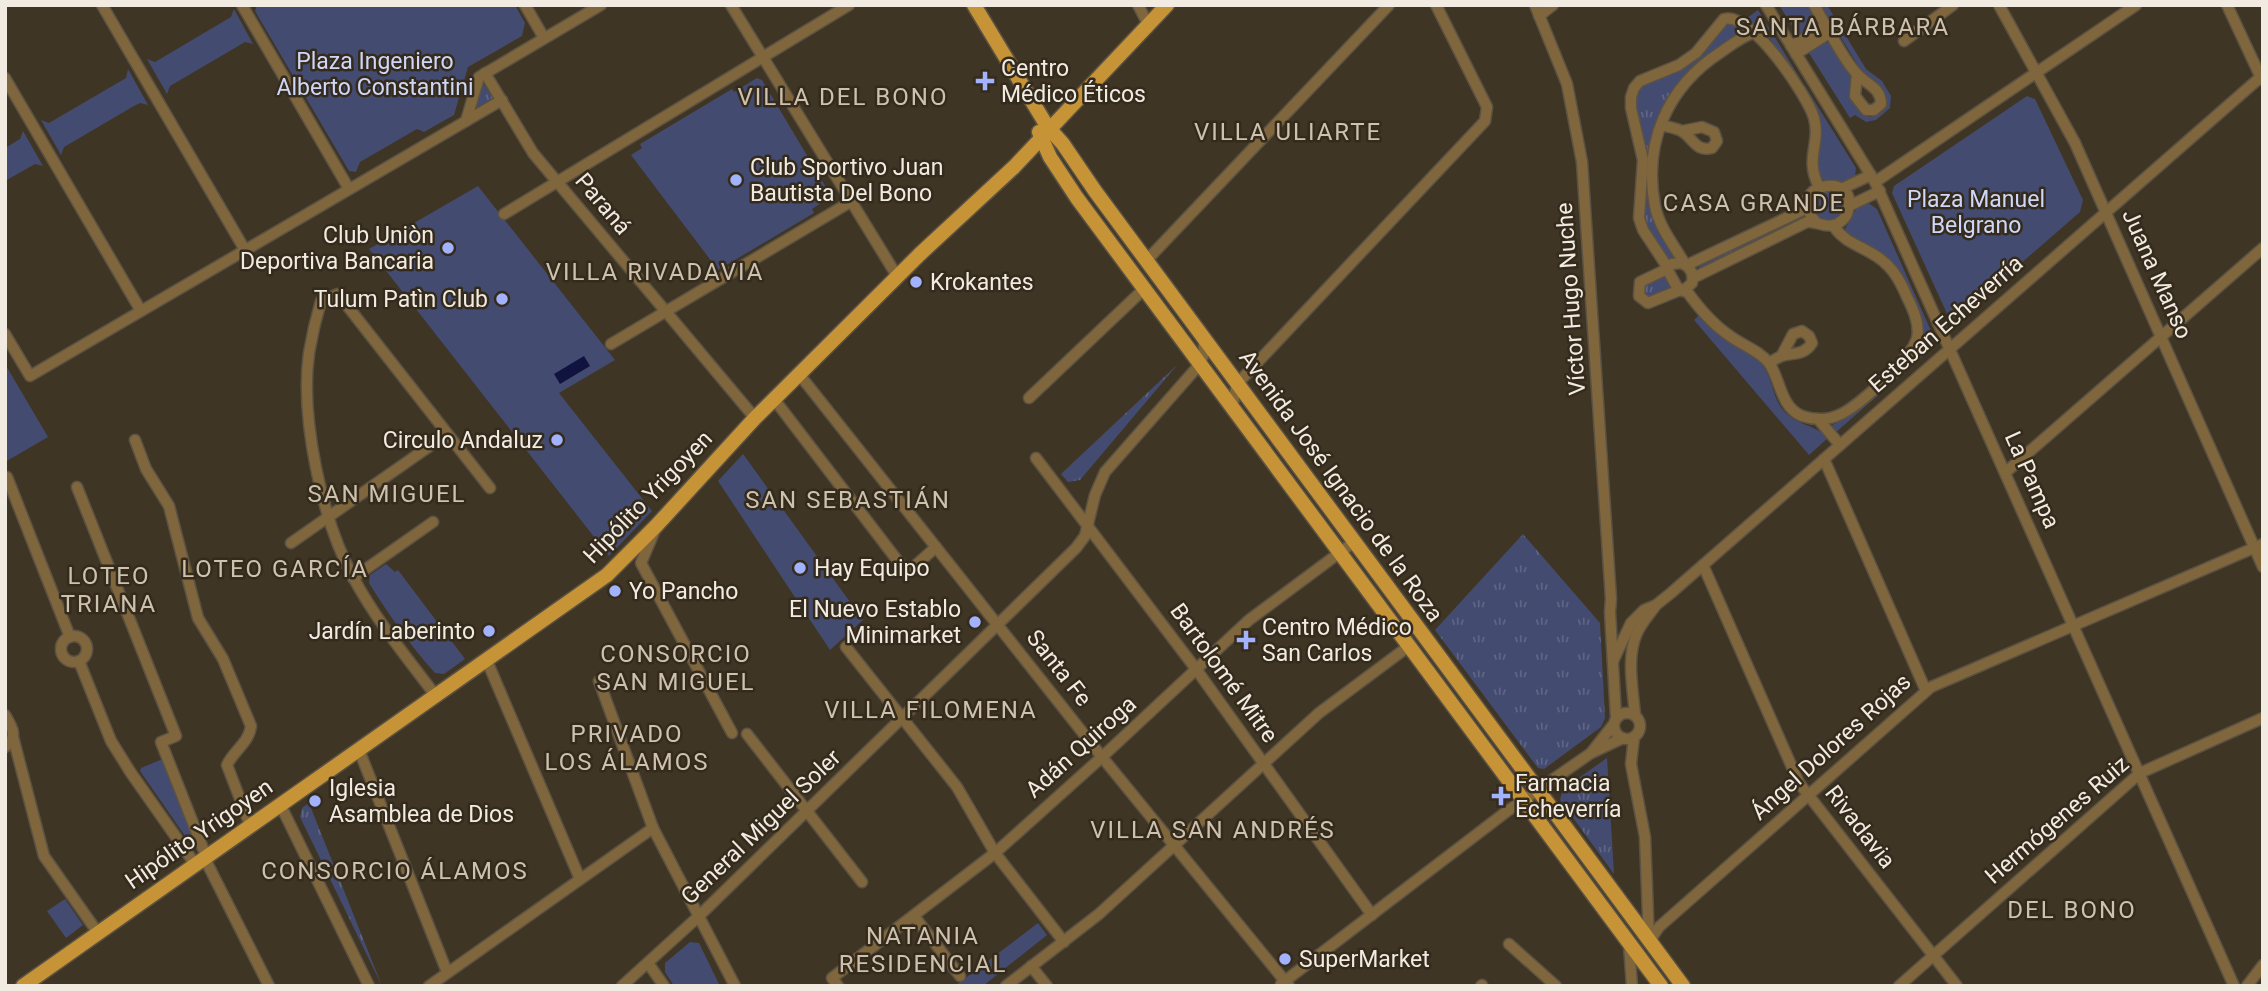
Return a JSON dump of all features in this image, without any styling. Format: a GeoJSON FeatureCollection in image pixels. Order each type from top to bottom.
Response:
{"type":"FeatureCollection","features":[{"type":"Feature","properties":{"kind":"main road","name":"Avenida José Ignacio de la Roza"},"geometry":{"type":"LineString","coordinates":[[962,5],[1046,133],[1063,144],[1146,261],[1683,986]]}},
{"type":"Feature","properties":{"kind":"main road","name":"Avenida José Ignacio de la Roza"},"geometry":{"type":"LineString","coordinates":[[974,5],[1046,133],[1050,157],[1077,198],[1661,986]]}},
{"type":"Feature","properties":{"kind":"main road","name":"Hipólito Yrigoyen"},"geometry":{"type":"LineString","coordinates":[[23,986],[40,981],[98,933],[597,583],[657,525],[755,418],[897,276],[1014,167],[1167,5]]}},
{"type":"Feature","properties":{"kind":"street"},"geometry":{"type":"LineString","coordinates":[[103,5],[246,250]]}},
{"type":"Feature","properties":{"kind":"street"},"geometry":{"type":"LineString","coordinates":[[242,5],[349,190]]}},
{"type":"Feature","properties":{"kind":"street"},"geometry":{"type":"LineString","coordinates":[[525,5],[544,38]]}},
{"type":"Feature","properties":{"kind":"street"},"geometry":{"type":"LineString","coordinates":[[466,121],[478,77],[601,5]]}},
{"type":"Feature","properties":{"kind":"street"},"geometry":{"type":"LineString","coordinates":[[732,5],[897,276]]}},
{"type":"Feature","properties":{"kind":"street"},"geometry":{"type":"LineString","coordinates":[[504,214],[849,5]]}},
{"type":"Feature","properties":{"kind":"street"},"geometry":{"type":"LineString","coordinates":[[1138,5],[1148,24]]}},
{"type":"Feature","properties":{"kind":"street"},"geometry":{"type":"LineString","coordinates":[[1146,261],[1389,5]]}},
{"type":"Feature","properties":{"kind":"street"},"geometry":{"type":"LineString","coordinates":[[1232,408],[1237,384],[1485,121],[1487,107],[1436,5]]}},
{"type":"Feature","properties":{"kind":"street"},"geometry":{"type":"LineString","coordinates":[[1537,11],[1553,5]]}},
{"type":"Feature","properties":{"kind":"street","name":"La Pampa"},"geometry":{"type":"LineString","coordinates":[[1766,5],[1875,183],[2234,986]]}},
{"type":"Feature","properties":{"kind":"street"},"geometry":{"type":"LineString","coordinates":[[1814,5],[1857,74]]}},
{"type":"Feature","properties":{"kind":"street"},"geometry":{"type":"LineString","coordinates":[[1905,41],[1953,5]]}},
{"type":"Feature","properties":{"kind":"street","name":"Juana Manso"},"geometry":{"type":"LineString","coordinates":[[1999,5],[2075,143],[2161,337],[2259,546],[2263,567]]}},
{"type":"Feature","properties":{"kind":"street"},"geometry":{"type":"LineString","coordinates":[[1849,206],[1841,189],[1832,185],[1819,187],[1810,197],[1808,205],[1815,221],[1821,225],[1833,225],[1845,217],[1849,206],[1875,183],[2136,5]]}},
{"type":"Feature","properties":{"kind":"street"},"geometry":{"type":"LineString","coordinates":[[2227,5],[2262,78]]}},
{"type":"Feature","properties":{"kind":"street","name":"Víctor Hugo Nuche"},"geometry":{"type":"LineString","coordinates":[[1537,11],[1567,84],[1582,162],[1611,599],[1621,641]]}},
{"type":"Feature","properties":{"kind":"street"},"geometry":{"type":"LineString","coordinates":[[1819,187],[1811,167],[1814,121],[1797,87],[1773,50],[1739,21],[1727,17],[1696,53],[1679,65],[1644,79],[1632,92],[1631,108],[1643,160],[1639,218],[1645,234],[1683,290],[1715,324],[1769,363],[1788,404],[1801,415],[1818,419],[1836,416],[1854,406],[1906,358],[1918,333],[1914,313],[1894,272],[1873,254],[1847,242],[1833,225]]}},
{"type":"Feature","properties":{"kind":"street"},"geometry":{"type":"LineString","coordinates":[[1794,50],[1829,29]]}},
{"type":"Feature","properties":{"kind":"street"},"geometry":{"type":"LineString","coordinates":[[1693,278],[1691,270],[1663,226],[1655,205],[1653,154],[1667,108],[1690,75],[1711,58],[1753,33]]}},
{"type":"Feature","properties":{"kind":"street","name":"Paraná"},"geometry":{"type":"LineString","coordinates":[[485,73],[533,153],[755,418]]}},
{"type":"Feature","properties":{"kind":"street"},"geometry":{"type":"LineString","coordinates":[[5,78],[141,311]]}},
{"type":"Feature","properties":{"kind":"street"},"geometry":{"type":"LineString","coordinates":[[1797,87],[1811,78]]}},
{"type":"Feature","properties":{"kind":"street","name":"Esteban Echeverría"},"geometry":{"type":"LineString","coordinates":[[1615,721],[1613,662],[1621,641],[1636,618],[1656,605],[1703,565],[2262,78]]}},
{"type":"Feature","properties":{"kind":"street"},"geometry":{"type":"LineString","coordinates":[[5,334],[30,376],[502,100]]}},
{"type":"Feature","properties":{"kind":"street"},"geometry":{"type":"LineString","coordinates":[[1661,125],[1682,131]]}},
{"type":"Feature","properties":{"kind":"street"},"geometry":{"type":"LineString","coordinates":[[1841,189],[1875,183]]}},
{"type":"Feature","properties":{"kind":"street"},"geometry":{"type":"LineString","coordinates":[[611,344],[852,201]]}},
{"type":"Feature","properties":{"kind":"street"},"geometry":{"type":"LineString","coordinates":[[1808,205],[1801,211],[1686,265],[1676,263],[1640,282],[1639,296],[1648,303],[1683,290],[1693,278],[1807,222],[1815,221]]}},
{"type":"Feature","properties":{"kind":"street"},"geometry":{"type":"LineString","coordinates":[[2006,472],[2263,248]]}},
{"type":"Feature","properties":{"kind":"street"},"geometry":{"type":"LineString","coordinates":[[1028,398],[1144,289]]}},
{"type":"Feature","properties":{"kind":"street"},"geometry":{"type":"LineString","coordinates":[[436,696],[383,626],[354,578],[328,517],[310,424],[309,355],[321,300],[338,294],[490,488]]}},
{"type":"Feature","properties":{"kind":"street"},"geometry":{"type":"LineString","coordinates":[[1200,364],[1204,353],[1204,339]]}},
{"type":"Feature","properties":{"kind":"street"},"geometry":{"type":"LineString","coordinates":[[1769,363],[1782,355]]}},
{"type":"Feature","properties":{"kind":"street","name":"General Miguel Soler"},"geometry":{"type":"LineString","coordinates":[[622,986],[807,812],[1076,548],[1085,536],[1098,485],[1105,472],[1200,364]]}},
{"type":"Feature","properties":{"kind":"street","name":"Santa Fe"},"geometry":{"type":"LineString","coordinates":[[799,374],[1284,984]]}},
{"type":"Feature","properties":{"kind":"street"},"geometry":{"type":"LineString","coordinates":[[774,399],[907,573],[936,547]]}},
{"type":"Feature","properties":{"kind":"street"},"geometry":{"type":"LineString","coordinates":[[1818,419],[1840,445]]}},
{"type":"Feature","properties":{"kind":"street"},"geometry":{"type":"LineString","coordinates":[[291,543],[447,433]]}},
{"type":"Feature","properties":{"kind":"street"},"geometry":{"type":"LineString","coordinates":[[135,440],[146,469],[169,506],[198,618],[223,659],[251,726],[248,738],[227,765],[250,825]]}},
{"type":"Feature","properties":{"kind":"street","name":"Bartolomé Mitre"},"geometry":{"type":"LineString","coordinates":[[1036,458],[1196,669],[1372,915]]}},
{"type":"Feature","properties":{"kind":"street"},"geometry":{"type":"LineString","coordinates":[[1824,459],[1926,691]]}},
{"type":"Feature","properties":{"kind":"street"},"geometry":{"type":"LineString","coordinates":[[7,477],[70,637]]}},
{"type":"Feature","properties":{"kind":"street"},"geometry":{"type":"LineString","coordinates":[[77,486],[176,736],[161,742],[202,859],[269,986]]}},
{"type":"Feature","properties":{"kind":"street"},"geometry":{"type":"LineString","coordinates":[[354,578],[433,522]]}},
{"type":"Feature","properties":{"kind":"street"},"geometry":{"type":"LineString","coordinates":[[657,525],[641,563],[732,733]]}},
{"type":"Feature","properties":{"kind":"street","name":"Adán Quiroga"},"geometry":{"type":"LineString","coordinates":[[835,982],[995,853],[1102,758],[1249,620],[1354,542]]}},
{"type":"Feature","properties":{"kind":"street","name":"Ángel Dolores Rojas"},"geometry":{"type":"LineString","coordinates":[[1649,942],[1659,927],[1931,687],[2259,546]]}},
{"type":"Feature","properties":{"kind":"street","name":"Rivadavia"},"geometry":{"type":"LineString","coordinates":[[1703,565],[1799,783],[1958,986]]}},
{"type":"Feature","properties":{"kind":"street","name":"Víctor Hugo Nuche"},"geometry":{"type":"LineString","coordinates":[[1611,599],[1613,662]]}},
{"type":"Feature","properties":{"kind":"street","name":"Esteban Echeverría"},"geometry":{"type":"LineString","coordinates":[[1634,715],[1632,664],[1637,633],[1656,605]]}},
{"type":"Feature","properties":{"kind":"street"},"geometry":{"type":"LineString","coordinates":[[76,636],[85,643],[86,653],[79,661],[69,662],[61,654],[62,643],[70,637],[76,636]]}},
{"type":"Feature","properties":{"kind":"street","name":"Esteban Echeverría"},"geometry":{"type":"LineString","coordinates":[[1621,641],[1632,664]]}},
{"type":"Feature","properties":{"kind":"street"},"geometry":{"type":"LineString","coordinates":[[1006,986],[1099,914],[1319,713],[1409,646]]}},
{"type":"Feature","properties":{"kind":"street"},"geometry":{"type":"LineString","coordinates":[[846,647],[957,787],[995,853],[1063,942]]}},
{"type":"Feature","properties":{"kind":"street"},"geometry":{"type":"LineString","coordinates":[[79,661],[111,741],[131,773],[202,859]]}},
{"type":"Feature","properties":{"kind":"street"},"geometry":{"type":"LineString","coordinates":[[487,661],[580,879]]}},
{"type":"Feature","properties":{"kind":"street"},"geometry":{"type":"LineString","coordinates":[[599,681],[653,828],[735,986]]}},
{"type":"Feature","properties":{"kind":"street"},"geometry":{"type":"LineString","coordinates":[[1284,984],[1506,812],[1591,753],[1637,733],[1640,724],[1634,715],[1626,712],[1615,721],[1591,753]]}},
{"type":"Feature","properties":{"kind":"street"},"geometry":{"type":"LineString","coordinates":[[6,718],[13,729],[9,749],[44,856],[98,933]]}},
{"type":"Feature","properties":{"kind":"street","name":"Hermógenes Ruiz"},"geometry":{"type":"LineString","coordinates":[[1899,986],[2140,773],[2263,718]]}},
{"type":"Feature","properties":{"kind":"street"},"geometry":{"type":"LineString","coordinates":[[1615,721],[1616,734],[1628,738]]}},
{"type":"Feature","properties":{"kind":"street"},"geometry":{"type":"LineString","coordinates":[[747,734],[862,882]]}},
{"type":"Feature","properties":{"kind":"street"},"geometry":{"type":"LineString","coordinates":[[1628,738],[1645,837],[1649,942]]}},
{"type":"Feature","properties":{"kind":"street"},"geometry":{"type":"LineString","coordinates":[[359,750],[444,979]]}},
{"type":"Feature","properties":{"kind":"street"},"geometry":{"type":"LineString","coordinates":[[280,804],[369,986]]}},
{"type":"Feature","properties":{"kind":"street"},"geometry":{"type":"LineString","coordinates":[[429,986],[444,979],[653,828]]}},
{"type":"Feature","properties":{"kind":"street"},"geometry":{"type":"LineString","coordinates":[[914,916],[960,976]]}},
{"type":"Feature","properties":{"kind":"street"},"geometry":{"type":"LineString","coordinates":[[1509,944],[1556,986]]}},
{"type":"Feature","properties":{"kind":"street"},"geometry":{"type":"LineString","coordinates":[[1629,945],[1632,986]]}},
{"type":"Feature","properties":{"kind":"street"},"geometry":{"type":"LineString","coordinates":[[648,963],[664,986]]}},
{"type":"Feature","properties":{"kind":"street"},"geometry":{"type":"LineString","coordinates":[[2247,986],[2263,965]]}},
{"type":"Feature","properties":{"kind":"street"},"geometry":{"type":"LineString","coordinates":[[1031,966],[1046,986]]}},
{"type":"Feature","properties":{"kind":"green space","name":"Plaza Ingeniero Alberto Constantini"},"geometry":{"type":"Polygon","coordinates":[[[257,5],[515,5],[525,23],[522,36],[468,67],[454,115],[424,132],[417,129],[360,162],[356,172],[349,171],[255,11],[257,5]]]}},
{"type":"Feature","properties":{"kind":"green space"},"geometry":{"type":"Polygon","coordinates":[[[1779,5],[1809,5],[1816,16],[1816,23],[1798,35],[1779,5]]]}},
{"type":"Feature","properties":{"kind":"green space"},"geometry":{"type":"Polygon","coordinates":[[[1821,5],[1827,5],[1866,69],[1882,81],[1891,96],[1890,108],[1876,120],[1866,122],[1855,115],[1850,118],[1809,53],[1830,42],[1851,74],[1850,95],[1861,114],[1870,117],[1885,107],[1886,98],[1877,82],[1862,72],[1821,5]]]}},
{"type":"Feature","properties":{"kind":"green space"},"geometry":{"type":"Polygon","coordinates":[[[234,9],[253,44],[245,42],[170,86],[167,94],[147,59],[155,62],[231,17],[234,9]]]}},
{"type":"Feature","properties":{"kind":"green space"},"geometry":{"type":"Polygon","coordinates":[[[1758,10],[1800,81],[1798,82],[1771,40],[1747,18],[1758,10]]]}},
{"type":"Feature","properties":{"kind":"green space"},"geometry":{"type":"Polygon","coordinates":[[[1727,22],[1739,26],[1740,33],[1696,64],[1666,104],[1652,205],[1675,257],[1668,261],[1643,220],[1645,192],[1633,105],[1640,86],[1676,71],[1727,22]]]}},
{"type":"Feature","properties":{"kind":"green space"},"geometry":{"type":"Polygon","coordinates":[[[128,69],[148,105],[140,103],[134,106],[64,147],[61,155],[41,120],[49,123],[126,78],[128,69]]]}},
{"type":"Feature","properties":{"kind":"green space","name":"Club Sportivo Juan Bautista Del Bono"},"geometry":{"type":"Polygon","coordinates":[[[757,78],[762,80],[830,194],[829,198],[812,209],[814,213],[718,270],[631,155],[642,148],[640,144],[732,89],[734,92],[757,78]]]}},
{"type":"Feature","properties":{"kind":"green space"},"geometry":{"type":"Polygon","coordinates":[[[483,83],[493,98],[474,109],[483,83]]]}},
{"type":"Feature","properties":{"kind":"green space"},"geometry":{"type":"Polygon","coordinates":[[[1805,86],[1856,168],[1855,177],[1840,184],[1820,179],[1803,87],[1805,86]]]}},
{"type":"Feature","properties":{"kind":"green space","name":"Plaza Manuel Belgrano"},"geometry":{"type":"Polygon","coordinates":[[[2027,96],[2035,99],[2083,200],[2080,212],[1958,318],[1949,318],[1892,193],[1894,186],[2027,96]]]}},
{"type":"Feature","properties":{"kind":"green space"},"geometry":{"type":"Polygon","coordinates":[[[23,131],[43,166],[35,164],[5,181],[5,148],[20,139],[23,131]]]}},
{"type":"Feature","properties":{"kind":"green space"},"geometry":{"type":"Polygon","coordinates":[[[478,186],[615,360],[559,393],[652,511],[609,556],[369,249],[478,186]]]}},
{"type":"Feature","properties":{"kind":"green space"},"geometry":{"type":"Polygon","coordinates":[[[1828,189],[1839,194],[1844,205],[1839,216],[1828,221],[1817,216],[1812,205],[1817,194],[1828,189]]]}},
{"type":"Feature","properties":{"kind":"green space"},"geometry":{"type":"Polygon","coordinates":[[[1867,202],[1877,209],[1935,340],[1932,348],[1835,433],[1832,425],[1880,390],[1905,366],[1919,346],[1908,297],[1893,263],[1885,255],[1854,238],[1845,229],[1856,209],[1867,202]]]}},
{"type":"Feature","properties":{"kind":"green space"},"geometry":{"type":"Polygon","coordinates":[[[1804,215],[1806,218],[1699,268],[1698,265],[1804,215]]]}},
{"type":"Feature","properties":{"kind":"green space"},"geometry":{"type":"Polygon","coordinates":[[[1663,273],[1672,289],[1649,299],[1644,293],[1644,284],[1663,273]]]}},
{"type":"Feature","properties":{"kind":"green space"},"geometry":{"type":"Polygon","coordinates":[[[1699,315],[1723,338],[1760,362],[1767,372],[1778,403],[1787,414],[1828,438],[1809,455],[1694,320],[1699,315]]]}},
{"type":"Feature","properties":{"kind":"green space"},"geometry":{"type":"Polygon","coordinates":[[[5,364],[48,437],[5,462],[5,364]]]}},
{"type":"Feature","properties":{"kind":"green space"},"geometry":{"type":"Polygon","coordinates":[[[1178,364],[1080,480],[1068,482],[1061,474],[1178,364]]]}},
{"type":"Feature","properties":{"kind":"green space","name":"Hay Equipo"},"geometry":{"type":"Polygon","coordinates":[[[743,454],[863,620],[830,650],[718,481],[743,454]]]}},
{"type":"Feature","properties":{"kind":"green space"},"geometry":{"type":"Polygon","coordinates":[[[1523,534],[1600,623],[1605,718],[1601,727],[1544,769],[1538,768],[1435,630],[1523,534]]]}},
{"type":"Feature","properties":{"kind":"green space"},"geometry":{"type":"Polygon","coordinates":[[[386,564],[395,572],[398,570],[465,659],[444,674],[435,673],[400,630],[369,583],[370,575],[386,564]]]}},
{"type":"Feature","properties":{"kind":"green space"},"geometry":{"type":"Polygon","coordinates":[[[165,758],[199,845],[190,843],[140,771],[141,768],[165,758]]]}},
{"type":"Feature","properties":{"kind":"green space"},"geometry":{"type":"Polygon","coordinates":[[[1607,758],[1614,874],[1560,800],[1563,789],[1607,758]]]}},
{"type":"Feature","properties":{"kind":"green space"},"geometry":{"type":"Polygon","coordinates":[[[309,803],[382,986],[300,817],[302,808],[309,803]]]}},
{"type":"Feature","properties":{"kind":"green space"},"geometry":{"type":"Polygon","coordinates":[[[65,899],[83,925],[66,938],[47,911],[65,899]]]}},
{"type":"Feature","properties":{"kind":"green space"},"geometry":{"type":"Polygon","coordinates":[[[1038,923],[1047,935],[983,986],[955,986],[1038,923]]]}},
{"type":"Feature","properties":{"kind":"green space"},"geometry":{"type":"Polygon","coordinates":[[[690,942],[699,943],[720,986],[674,986],[665,972],[665,963],[690,942]]]}},
{"type":"Feature","properties":{"kind":"shaded area"},"geometry":{"type":"Polygon","coordinates":[[[584,356],[590,366],[560,384],[554,374],[584,356]]]}},
{"type":"Feature","properties":{"kind":"place","name":"Centro Médico Éticos"},"geometry":{"type":"Point","coordinates":[985,81]}},
{"type":"Feature","properties":{"kind":"place","name":"Club Sportivo Juan Bautista Del Bono"},"geometry":{"type":"Point","coordinates":[736,180]}},
{"type":"Feature","properties":{"kind":"place","name":"Club Uniòn Deportiva Bancaria"},"geometry":{"type":"Point","coordinates":[448,248]}},
{"type":"Feature","properties":{"kind":"place","name":"Krokantes"},"geometry":{"type":"Point","coordinates":[916,282]}},
{"type":"Feature","properties":{"kind":"place","name":"Tulum Patìn Club"},"geometry":{"type":"Point","coordinates":[502,299]}},
{"type":"Feature","properties":{"kind":"place","name":"Circulo Andaluz"},"geometry":{"type":"Point","coordinates":[557,440]}},
{"type":"Feature","properties":{"kind":"place","name":"Hay Equipo"},"geometry":{"type":"Point","coordinates":[800,568]}},
{"type":"Feature","properties":{"kind":"place","name":"Yo Pancho"},"geometry":{"type":"Point","coordinates":[615,591]}},
{"type":"Feature","properties":{"kind":"place","name":"El Nuevo Establo Minimarket"},"geometry":{"type":"Point","coordinates":[975,622]}},
{"type":"Feature","properties":{"kind":"place","name":"Jardín Laberinto"},"geometry":{"type":"Point","coordinates":[489,631]}},
{"type":"Feature","properties":{"kind":"place","name":"Centro Médico San Carlos"},"geometry":{"type":"Point","coordinates":[1246,640]}},
{"type":"Feature","properties":{"kind":"place","name":"Farmacia Echeverría"},"geometry":{"type":"Point","coordinates":[1501,796]}},
{"type":"Feature","properties":{"kind":"place","name":"Iglesia Asamblea de Dios"},"geometry":{"type":"Point","coordinates":[315,801]}},
{"type":"Feature","properties":{"kind":"place","name":"SuperMarket"},"geometry":{"type":"Point","coordinates":[1285,959]}},
{"type":"Feature","properties":{"kind":"district","name":"SANTA BÁRBARA"},"geometry":{"type":"Point","coordinates":[1843,27]}},
{"type":"Feature","properties":{"kind":"district","name":"VILLA DEL BONO"},"geometry":{"type":"Point","coordinates":[843,97]}},
{"type":"Feature","properties":{"kind":"district","name":"VILLA ULIARTE"},"geometry":{"type":"Point","coordinates":[1288,132]}},
{"type":"Feature","properties":{"kind":"district","name":"CASA GRANDE"},"geometry":{"type":"Point","coordinates":[1754,203]}},
{"type":"Feature","properties":{"kind":"district","name":"VILLA RIVADAVIA"},"geometry":{"type":"Point","coordinates":[655,272]}},
{"type":"Feature","properties":{"kind":"district","name":"SAN MIGUEL"},"geometry":{"type":"Point","coordinates":[387,494]}},
{"type":"Feature","properties":{"kind":"district","name":"SAN SEBASTIÁN"},"geometry":{"type":"Point","coordinates":[848,500]}},
{"type":"Feature","properties":{"kind":"district","name":"LOTEO GARCÍA"},"geometry":{"type":"Point","coordinates":[275,569]}},
{"type":"Feature","properties":{"kind":"district","name":"LOTEO TRIANA"},"geometry":{"type":"Point","coordinates":[109,590]}},
{"type":"Feature","properties":{"kind":"district","name":"CONSORCIO SAN MIGUEL"},"geometry":{"type":"Point","coordinates":[676,668]}},
{"type":"Feature","properties":{"kind":"district","name":"VILLA FILOMENA"},"geometry":{"type":"Point","coordinates":[931,710]}},
{"type":"Feature","properties":{"kind":"district","name":"PRIVADO LOS ÁLAMOS"},"geometry":{"type":"Point","coordinates":[627,748]}},
{"type":"Feature","properties":{"kind":"district","name":"VILLA SAN ANDRÉS"},"geometry":{"type":"Point","coordinates":[1213,830]}},
{"type":"Feature","properties":{"kind":"district","name":"CONSORCIO ÁLAMOS"},"geometry":{"type":"Point","coordinates":[395,871]}},
{"type":"Feature","properties":{"kind":"district","name":"DEL BONO"},"geometry":{"type":"Point","coordinates":[2072,910]}},
{"type":"Feature","properties":{"kind":"district","name":"NATANIA RESIDENCIAL"},"geometry":{"type":"Point","coordinates":[923,950]}}]}
